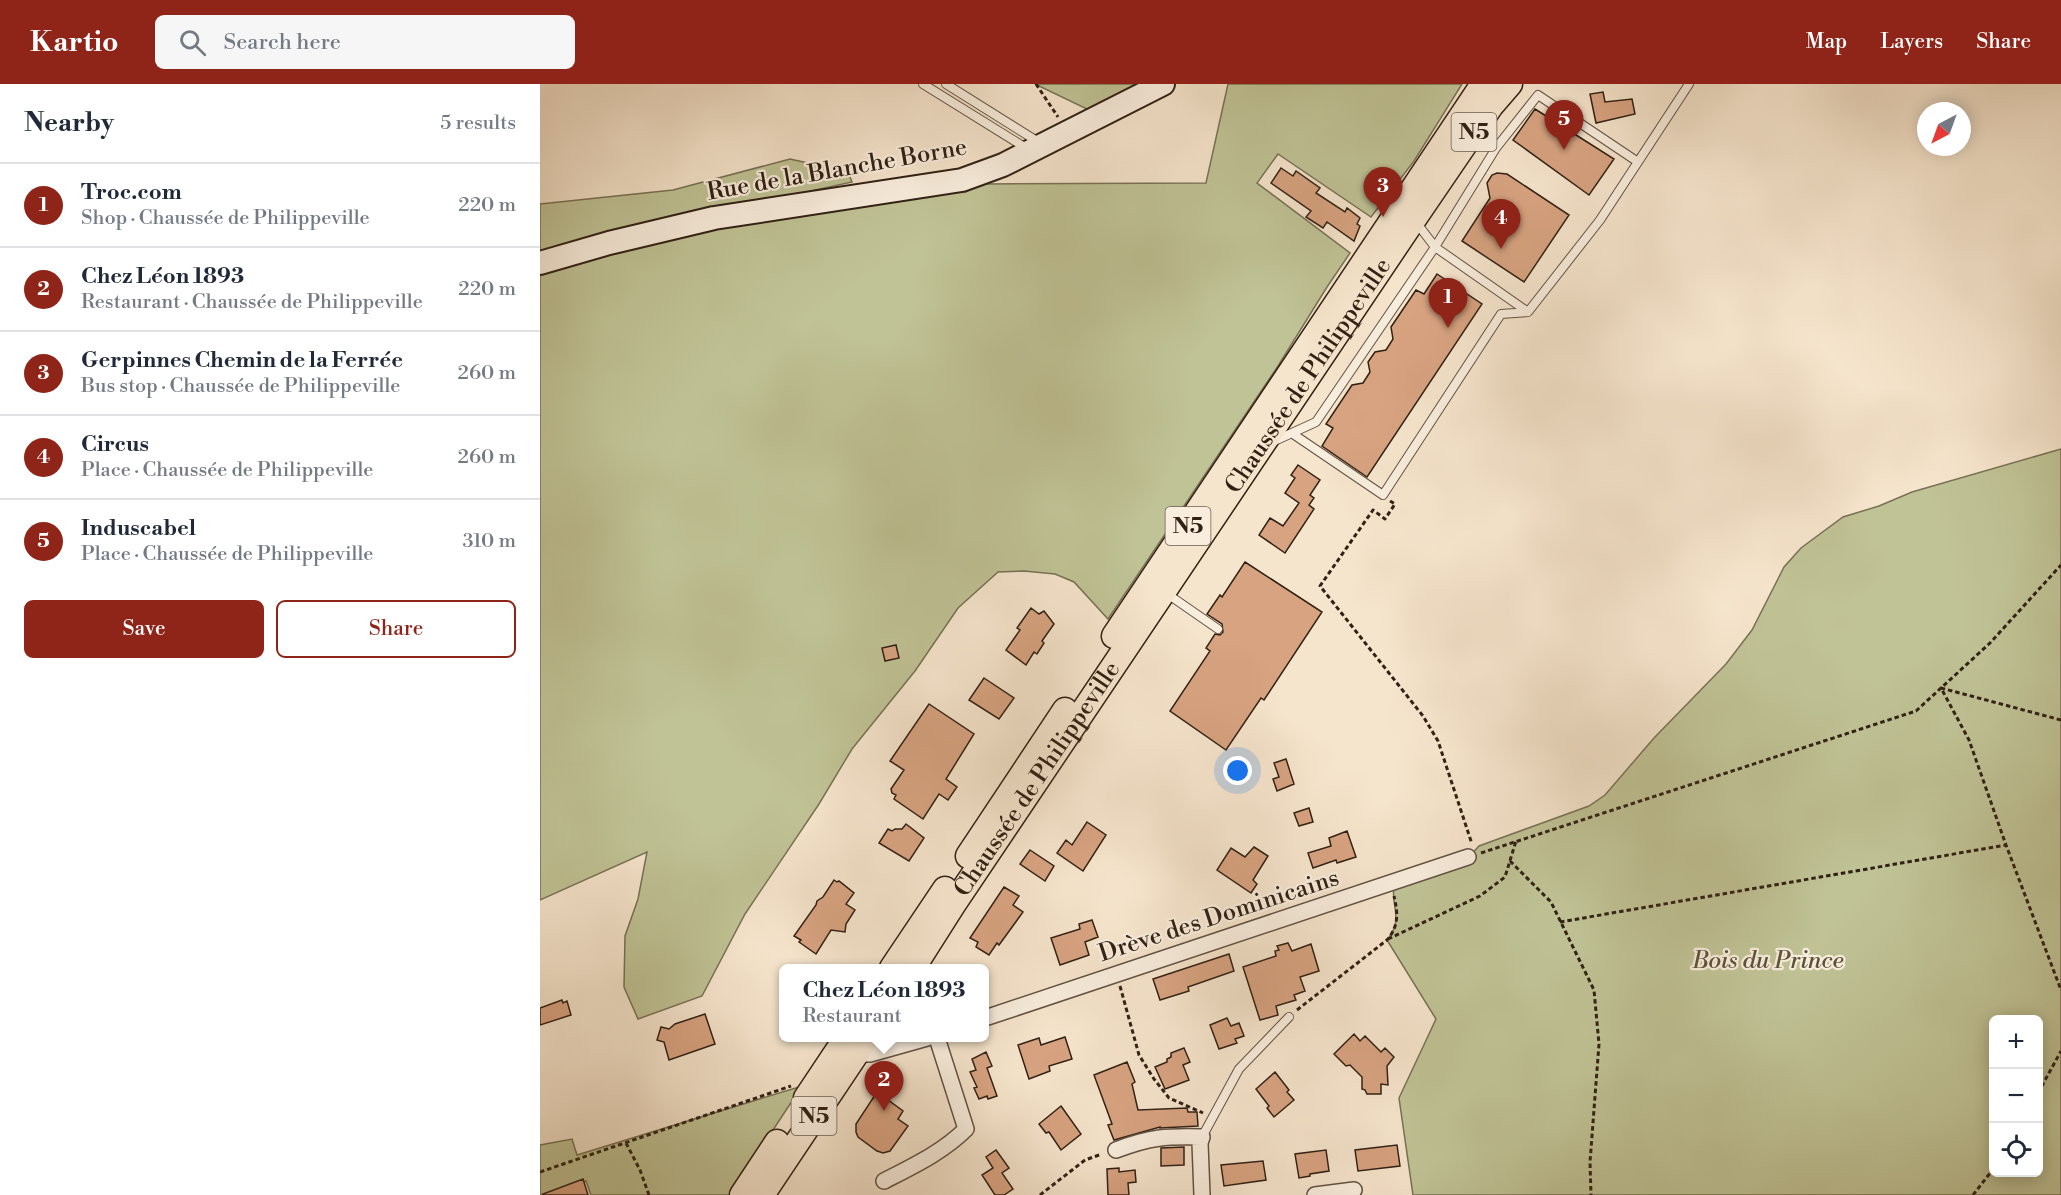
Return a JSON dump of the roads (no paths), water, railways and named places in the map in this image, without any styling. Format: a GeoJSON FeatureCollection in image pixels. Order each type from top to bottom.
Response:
{"type":"FeatureCollection","features":[{"type":"Feature","properties":{"kind":"main road","name":"Chaussée de Philippeville"},"geometry":{"type":"LineString","coordinates":[[895,964],[1482,84]]}},
{"type":"Feature","properties":{"kind":"main road","name":"Chaussée de Philippeville"},"geometry":{"type":"LineString","coordinates":[[916,964],[953,905],[1414,219],[1491,106],[1510,84]]}},
{"type":"Feature","properties":{"kind":"main road","name":"N5"},"geometry":{"type":"LineString","coordinates":[[742,1195],[821,1075],[856,1043]]}},
{"type":"Feature","properties":{"kind":"main road","name":"N5"},"geometry":{"type":"LineString","coordinates":[[762,1195],[856,1043]]}},
{"type":"Feature","properties":{"kind":"street","name":"Rue de la Blanche Borne"},"geometry":{"type":"LineString","coordinates":[[540,263],[609,243],[714,218],[962,180],[1003,165],[1163,84]]}},
{"type":"Feature","properties":{"kind":"street","name":"Drève des Dominicains"},"geometry":{"type":"LineString","coordinates":[[989,1016],[1468,857]]}},
{"type":"Feature","properties":{"kind":"street"},"geometry":{"type":"LineString","coordinates":[[856,1043],[870,1054],[913,1042]]}},
{"type":"Feature","properties":{"kind":"street"},"geometry":{"type":"LineString","coordinates":[[884,1181],[953,1141],[966,1128],[938,1042]]}},
{"type":"Feature","properties":{"kind":"street"},"geometry":{"type":"LineString","coordinates":[[1116,1150],[1142,1140],[1168,1136],[1202,1137],[1200,1143],[1202,1195]]}},
{"type":"Feature","properties":{"kind":"street"},"geometry":{"type":"LineString","coordinates":[[1315,1195],[1354,1191]]}},
{"type":"Feature","properties":{"kind":"lane"},"geometry":{"type":"LineString","coordinates":[[923,84],[1037,148]]}},
{"type":"Feature","properties":{"kind":"lane"},"geometry":{"type":"LineString","coordinates":[[946,84],[1037,148]]}},
{"type":"Feature","properties":{"kind":"lane"},"geometry":{"type":"LineString","coordinates":[[1293,434],[1383,495],[1501,314],[1528,312],[1600,220],[1689,84]]}},
{"type":"Feature","properties":{"kind":"lane"},"geometry":{"type":"LineString","coordinates":[[1263,445],[1277,442],[1316,422],[1435,247],[1496,148],[1538,95],[1638,162]]}},
{"type":"Feature","properties":{"kind":"lane"},"geometry":{"type":"LineString","coordinates":[[1414,219],[1435,247],[1528,312]]}},
{"type":"Feature","properties":{"kind":"lane"},"geometry":{"type":"LineString","coordinates":[[1165,592],[1218,629]]}},
{"type":"Feature","properties":{"kind":"lane"},"geometry":{"type":"LineString","coordinates":[[1202,1137],[1239,1069],[1289,1017]]}},
{"type":"Feature","properties":{"kind":"place","name":"Induscabel"},"geometry":{"type":"Point","coordinates":[1564,150]}},
{"type":"Feature","properties":{"kind":"place","name":"Gerpinnes Chemin de la Ferrée"},"geometry":{"type":"Point","coordinates":[1383,217]}},
{"type":"Feature","properties":{"kind":"place","name":"Circus"},"geometry":{"type":"Point","coordinates":[1501,249]}},
{"type":"Feature","properties":{"kind":"place","name":"Troc.com"},"geometry":{"type":"Point","coordinates":[1448,328]}},
{"type":"Feature","properties":{"kind":"place","name":"Chez Léon 1893"},"geometry":{"type":"Point","coordinates":[884,1111]}},
{"type":"Feature","properties":{"kind":"park label","name":"Bois du Prince"},"geometry":{"type":"Point","coordinates":[1768,961]}}]}
